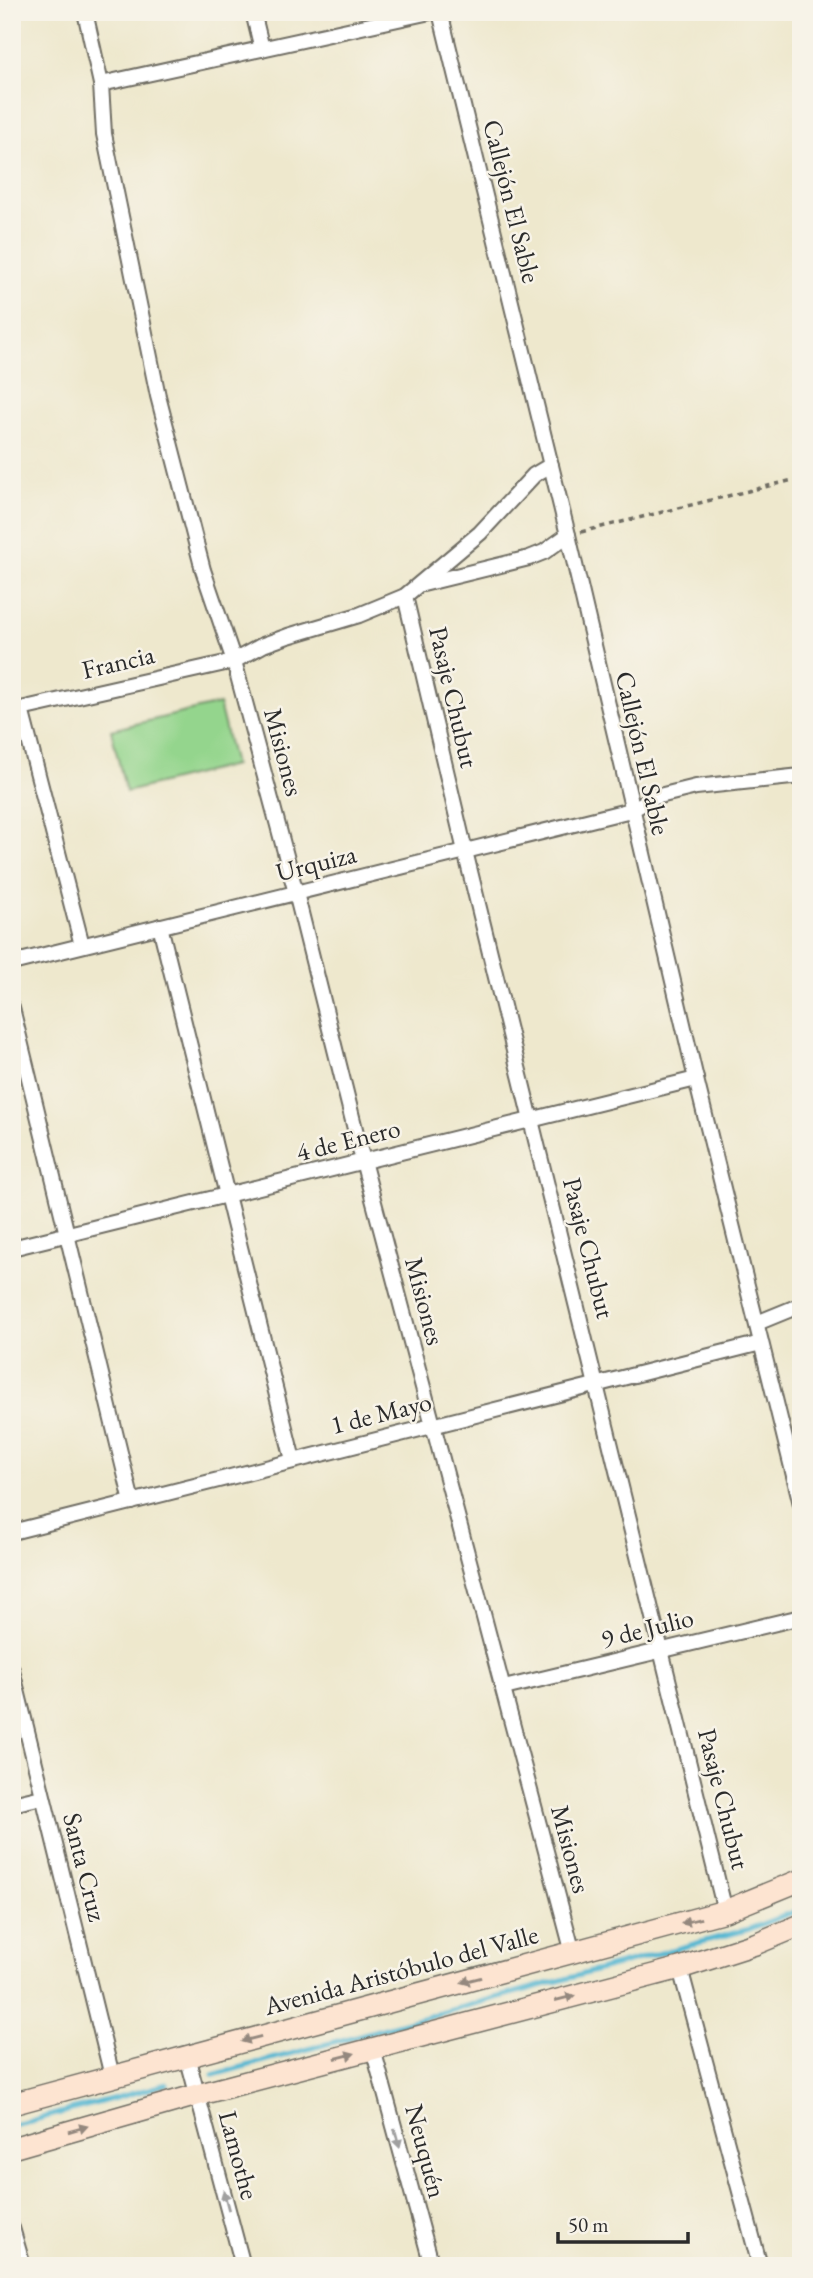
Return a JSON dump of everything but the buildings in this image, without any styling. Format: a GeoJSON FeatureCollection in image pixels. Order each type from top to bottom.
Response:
{"type":"FeatureCollection","features":[{"type":"Feature","properties":{"kind":"main road","name":"Avenida Aristóbulo del Valle"},"geometry":{"type":"LineString","coordinates":[[12,2104],[725,1911],[801,1881]]}},
{"type":"Feature","properties":{"kind":"main road"},"geometry":{"type":"LineString","coordinates":[[12,2148],[197,2095],[680,1968],[755,1944],[801,1925]]}},
{"type":"Feature","properties":{"kind":"street"},"geometry":{"type":"LineString","coordinates":[[85,12],[101,84],[430,12]]}},
{"type":"Feature","properties":{"kind":"street"},"geometry":{"type":"LineString","coordinates":[[253,12],[262,49]]}},
{"type":"Feature","properties":{"kind":"street","name":"Callejón El Sable"},"geometry":{"type":"LineString","coordinates":[[440,12],[568,535],[696,1079],[801,1504]]}},
{"type":"Feature","properties":{"kind":"street","name":"Misiones"},"geometry":{"type":"LineString","coordinates":[[101,84],[104,134],[159,396],[203,570],[234,661],[296,893],[363,1161],[573,1953]]}},
{"type":"Feature","properties":{"kind":"street","name":"Francia"},"geometry":{"type":"LineString","coordinates":[[17,710],[234,661],[263,645],[359,615],[405,596],[495,519],[534,475],[551,465]]}},
{"type":"Feature","properties":{"kind":"street"},"geometry":{"type":"LineString","coordinates":[[418,585],[529,558],[544,552],[568,535]]}},
{"type":"Feature","properties":{"kind":"street","name":"Pasaje Chubut"},"geometry":{"type":"LineString","coordinates":[[405,596],[725,1911]]}},
{"type":"Feature","properties":{"kind":"street"},"geometry":{"type":"LineString","coordinates":[[17,710],[82,945]]}},
{"type":"Feature","properties":{"kind":"street","name":"Urquiza"},"geometry":{"type":"LineString","coordinates":[[12,963],[631,810],[655,797],[696,787],[801,776]]}},
{"type":"Feature","properties":{"kind":"street"},"geometry":{"type":"LineString","coordinates":[[160,926],[293,1460]]}},
{"type":"Feature","properties":{"kind":"street"},"geometry":{"type":"LineString","coordinates":[[12,1008],[132,1502]]}},
{"type":"Feature","properties":{"kind":"street","name":"4 de Enero"},"geometry":{"type":"LineString","coordinates":[[12,1248],[696,1079]]}},
{"type":"Feature","properties":{"kind":"street"},"geometry":{"type":"LineString","coordinates":[[757,1323],[801,1305]]}},
{"type":"Feature","properties":{"kind":"street","name":"1 de Mayo"},"geometry":{"type":"LineString","coordinates":[[12,1532],[761,1343]]}},
{"type":"Feature","properties":{"kind":"street","name":"9 de Julio"},"geometry":{"type":"LineString","coordinates":[[504,1688],[801,1616]]}},
{"type":"Feature","properties":{"kind":"street","name":"Santa Cruz"},"geometry":{"type":"LineString","coordinates":[[12,1670],[111,2076]]}},
{"type":"Feature","properties":{"kind":"street"},"geometry":{"type":"LineString","coordinates":[[12,1804],[42,1797]]}},
{"type":"Feature","properties":{"kind":"street"},"geometry":{"type":"LineString","coordinates":[[680,1968],[760,2266]]}},
{"type":"Feature","properties":{"kind":"street","name":"Neuquén"},"geometry":{"type":"LineString","coordinates":[[373,2049],[432,2266]]}},
{"type":"Feature","properties":{"kind":"street","name":"Lamothe"},"geometry":{"type":"LineString","coordinates":[[187,2056],[243,2266]]}},
{"type":"Feature","properties":{"kind":"street"},"geometry":{"type":"LineString","coordinates":[[12,2228],[23,2266]]}},
{"type":"Feature","properties":{"kind":"path"},"geometry":{"type":"LineString","coordinates":[[568,535],[801,478]]}},
{"type":"Feature","properties":{"kind":"green space"},"geometry":{"type":"Polygon","coordinates":[[[219,704],[234,765],[126,792],[111,730],[219,704]]]}},
{"type":"Feature","properties":{"kind":"waterway"},"geometry":{"type":"LineString","coordinates":[[213,2075],[749,1929],[801,1909]]}},
{"type":"Feature","properties":{"kind":"waterway"},"geometry":{"type":"LineString","coordinates":[[12,2126],[167,2084]]}}]}
